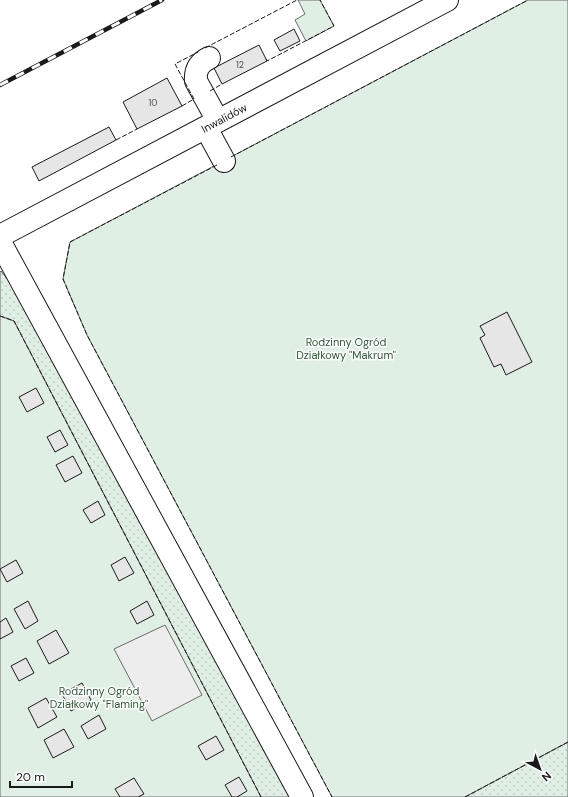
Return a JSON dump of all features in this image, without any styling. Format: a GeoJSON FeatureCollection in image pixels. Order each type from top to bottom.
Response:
{"type":"FeatureCollection","features":[{"type":"Feature","properties":{"kind":"street","name":"Inwalidów"},"geometry":{"type":"LineString","coordinates":[[0,236],[447,0]]}},
{"type":"Feature","properties":{"kind":"street"},"geometry":{"type":"LineString","coordinates":[[209,58],[200,64],[197,69],[196,81],[224,161]]}},
{"type":"Feature","properties":{"kind":"street"},"geometry":{"type":"LineString","coordinates":[[0,242],[302,797]]}},
{"type":"Feature","properties":{"kind":"green space"},"geometry":{"type":"Polygon","coordinates":[[[298,0],[320,0],[334,26],[306,41],[295,20],[305,14],[298,0]]]}},
{"type":"Feature","properties":{"kind":"green space","name":"Rodzinny Ogród Działkowy \"Makrum\""},"geometry":{"type":"Polygon","coordinates":[[[528,0],[568,0],[568,742],[465,797],[332,797],[87,335],[63,279],[70,242],[528,0]]]}},
{"type":"Feature","properties":{"kind":"green space"},"geometry":{"type":"Polygon","coordinates":[[[1,271],[12,285],[291,797],[261,797],[14,321],[0,316],[1,271]]]}},
{"type":"Feature","properties":{"kind":"green space","name":"Rodzinny Ogród Działkowy \"Flaming\""},"geometry":{"type":"Polygon","coordinates":[[[0,316],[14,321],[261,797],[0,797],[0,316]]]}},
{"type":"Feature","properties":{"kind":"green space"},"geometry":{"type":"Polygon","coordinates":[[[568,742],[568,797],[465,797],[568,742]]]}},
{"type":"Feature","properties":{"kind":"shaded area"},"geometry":{"type":"Polygon","coordinates":[[[165,625],[202,695],[152,721],[114,649],[165,625]]]}},
{"type":"Feature","properties":{"kind":"building"},"geometry":{"type":"Polygon","coordinates":[[[294,29],[300,41],[280,51],[274,40],[294,29]]]}},
{"type":"Feature","properties":{"kind":"building"},"geometry":{"type":"Polygon","coordinates":[[[259,45],[267,61],[222,84],[214,68],[259,45]]]}},
{"type":"Feature","properties":{"kind":"building"},"geometry":{"type":"Polygon","coordinates":[[[167,78],[182,106],[137,129],[123,102],[167,78]]]}},
{"type":"Feature","properties":{"kind":"building"},"geometry":{"type":"Polygon","coordinates":[[[109,127],[116,140],[39,181],[32,167],[109,127]]]}},
{"type":"Feature","properties":{"kind":"building"},"geometry":{"type":"Polygon","coordinates":[[[507,312],[532,362],[506,375],[501,364],[494,367],[480,338],[485,335],[480,326],[507,312]]]}},
{"type":"Feature","properties":{"kind":"building"},"geometry":{"type":"Polygon","coordinates":[[[36,388],[44,403],[27,412],[19,397],[36,388]]]}},
{"type":"Feature","properties":{"kind":"building"},"geometry":{"type":"Polygon","coordinates":[[[60,430],[68,445],[55,452],[47,437],[60,430]]]}},
{"type":"Feature","properties":{"kind":"building"},"geometry":{"type":"Polygon","coordinates":[[[73,456],[82,473],[65,482],[56,465],[73,456]]]}},
{"type":"Feature","properties":{"kind":"building"},"geometry":{"type":"Polygon","coordinates":[[[98,501],[105,515],[91,523],[83,510],[98,501]]]}},
{"type":"Feature","properties":{"kind":"building"},"geometry":{"type":"Polygon","coordinates":[[[125,557],[134,573],[119,581],[111,565],[125,557]]]}},
{"type":"Feature","properties":{"kind":"building"},"geometry":{"type":"Polygon","coordinates":[[[16,560],[23,573],[7,582],[0,569],[16,560]]]}},
{"type":"Feature","properties":{"kind":"building"},"geometry":{"type":"Polygon","coordinates":[[[28,601],[38,621],[25,629],[14,609],[28,601]]]}},
{"type":"Feature","properties":{"kind":"building"},"geometry":{"type":"Polygon","coordinates":[[[147,601],[154,615],[137,624],[130,611],[147,601]]]}},
{"type":"Feature","properties":{"kind":"building"},"geometry":{"type":"Polygon","coordinates":[[[6,618],[13,632],[0,639],[0,622],[6,618]]]}},
{"type":"Feature","properties":{"kind":"building"},"geometry":{"type":"Polygon","coordinates":[[[56,630],[69,653],[49,664],[37,641],[56,630]]]}},
{"type":"Feature","properties":{"kind":"building"},"geometry":{"type":"Polygon","coordinates":[[[26,658],[34,673],[19,681],[11,666],[26,658]]]}},
{"type":"Feature","properties":{"kind":"building"},"geometry":{"type":"Polygon","coordinates":[[[82,683],[91,700],[71,711],[62,694],[82,683]]]}},
{"type":"Feature","properties":{"kind":"building"},"geometry":{"type":"Polygon","coordinates":[[[46,698],[57,717],[38,728],[28,708],[46,698]]]}},
{"type":"Feature","properties":{"kind":"building"},"geometry":{"type":"Polygon","coordinates":[[[99,715],[106,729],[88,739],[81,726],[99,715]]]}},
{"type":"Feature","properties":{"kind":"building"},"geometry":{"type":"Polygon","coordinates":[[[64,729],[74,747],[53,758],[44,740],[64,729]]]}},
{"type":"Feature","properties":{"kind":"building"},"geometry":{"type":"Polygon","coordinates":[[[216,736],[224,750],[206,760],[198,746],[216,736]]]}},
{"type":"Feature","properties":{"kind":"building"},"geometry":{"type":"Polygon","coordinates":[[[239,777],[247,791],[237,797],[232,797],[225,785],[239,777]]]}},
{"type":"Feature","properties":{"kind":"building"},"geometry":{"type":"Polygon","coordinates":[[[134,778],[144,794],[138,797],[120,797],[115,789],[134,778]]]}},
{"type":"Feature","properties":{"kind":"railway"},"geometry":{"type":"LineString","coordinates":[[0,85],[162,0]]}},
{"type":"Feature","properties":{"kind":"fence"},"geometry":{"type":"LineString","coordinates":[[205,48],[297,0]]}},
{"type":"Feature","properties":{"kind":"fence"},"geometry":{"type":"LineString","coordinates":[[266,59],[267,61],[334,26],[320,0]]}},
{"type":"Feature","properties":{"kind":"fence"},"geometry":{"type":"LineString","coordinates":[[231,157],[528,0]]}},
{"type":"Feature","properties":{"kind":"fence"},"geometry":{"type":"LineString","coordinates":[[194,99],[175,64],[198,52]]}},
{"type":"Feature","properties":{"kind":"fence"},"geometry":{"type":"LineString","coordinates":[[210,91],[222,84]]}},
{"type":"Feature","properties":{"kind":"fence"},"geometry":{"type":"LineString","coordinates":[[182,106],[194,99]]}},
{"type":"Feature","properties":{"kind":"fence"},"geometry":{"type":"LineString","coordinates":[[116,140],[137,129]]}},
{"type":"Feature","properties":{"kind":"fence"},"geometry":{"type":"LineString","coordinates":[[217,165],[70,242],[63,279],[87,335],[332,797]]}},
{"type":"Feature","properties":{"kind":"fence"},"geometry":{"type":"LineString","coordinates":[[0,316],[14,321],[261,797]]}},
{"type":"Feature","properties":{"kind":"fence"},"geometry":{"type":"LineString","coordinates":[[465,797],[568,742]]}}]}
